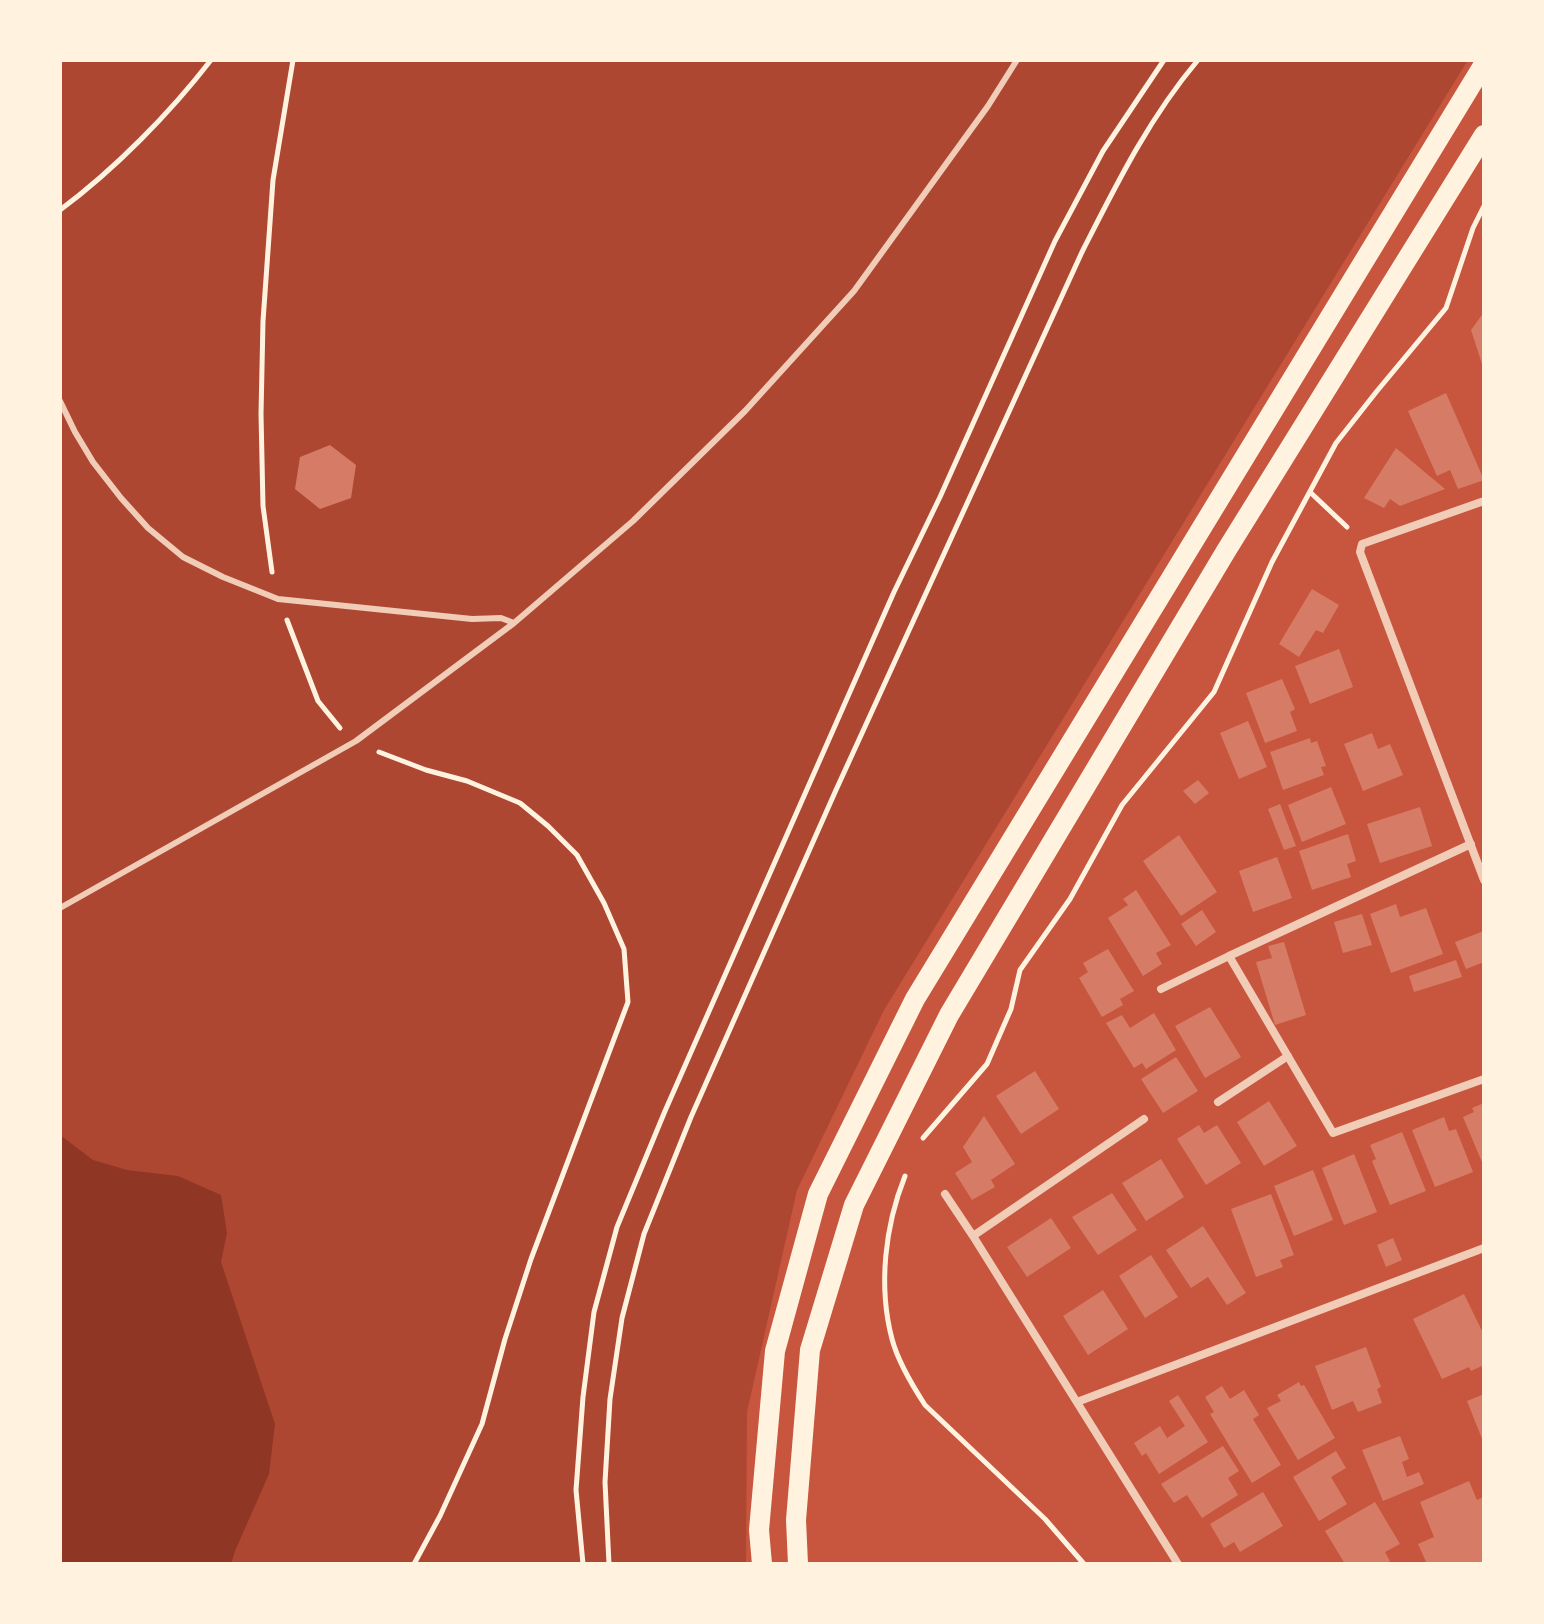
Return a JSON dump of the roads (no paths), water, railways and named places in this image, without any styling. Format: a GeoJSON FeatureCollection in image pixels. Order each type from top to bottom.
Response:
{"type":"FeatureCollection","features":[{"type":"Feature","properties":{"kind":"main road"},"geometry":{"type":"LineString","coordinates":[[762,1564],[759,1530],[775,1351],[818,1194],[915,999],[1484,64]]}},
{"type":"Feature","properties":{"kind":"main road"},"geometry":{"type":"LineString","coordinates":[[798,1564],[796,1520],[810,1350],[854,1205],[949,1015],[1226,551],[1484,135]]}},
{"type":"Feature","properties":{"kind":"street"},"geometry":{"type":"LineString","coordinates":[[1484,501],[1362,544],[1360,552],[1484,880]]}},
{"type":"Feature","properties":{"kind":"street"},"geometry":{"type":"LineString","coordinates":[[1161,989],[1471,844]]}},
{"type":"Feature","properties":{"kind":"street"},"geometry":{"type":"LineString","coordinates":[[1229,956],[1333,1133],[1484,1079]]}},
{"type":"Feature","properties":{"kind":"street"},"geometry":{"type":"LineString","coordinates":[[1218,1102],[1288,1056]]}},
{"type":"Feature","properties":{"kind":"street"},"geometry":{"type":"LineString","coordinates":[[973,1236],[1144,1119]]}},
{"type":"Feature","properties":{"kind":"street"},"geometry":{"type":"LineString","coordinates":[[945,1194],[1178,1564]]}},
{"type":"Feature","properties":{"kind":"street"},"geometry":{"type":"LineString","coordinates":[[1077,1402],[1484,1248]]}},
{"type":"Feature","properties":{"kind":"lane"},"geometry":{"type":"LineString","coordinates":[[60,908],[356,741],[514,623],[633,521],[745,411],[844,302],[988,106],[1017,60]]}},
{"type":"Feature","properties":{"kind":"lane"},"geometry":{"type":"LineString","coordinates":[[60,401],[93,462],[148,528],[183,557],[223,577],[278,599],[472,619],[501,618],[514,623]]}}]}
